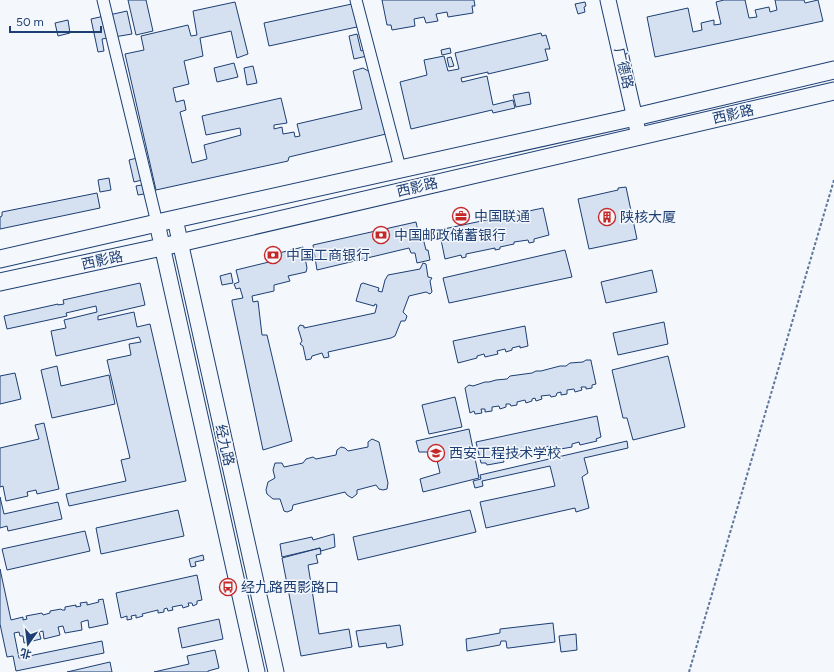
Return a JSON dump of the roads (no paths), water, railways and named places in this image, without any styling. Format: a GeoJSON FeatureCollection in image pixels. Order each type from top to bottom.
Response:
{"type":"FeatureCollection","features":[{"type":"Feature","properties":{"kind":"main road","name":"西影路"},"geometry":{"type":"LineString","coordinates":[[0,259],[400,168],[635,117],[834,70]]}},
{"type":"Feature","properties":{"kind":"main road","name":"西影路"},"geometry":{"type":"LineString","coordinates":[[0,282],[180,243],[834,91]]}},
{"type":"Feature","properties":{"kind":"street"},"geometry":{"type":"LineString","coordinates":[[103,0],[156,223]]}},
{"type":"Feature","properties":{"kind":"street"},"geometry":{"type":"LineString","coordinates":[[356,0],[400,168]]}},
{"type":"Feature","properties":{"kind":"street","name":"广德路"},"geometry":{"type":"LineString","coordinates":[[608,0],[640,136]]}},
{"type":"Feature","properties":{"kind":"street","name":"经九路"},"geometry":{"type":"LineString","coordinates":[[175,219],[276,672]]}},
{"type":"Feature","properties":{"kind":"street","name":"经九路"},"geometry":{"type":"LineString","coordinates":[[156,223],[257,672]]}},
{"type":"Feature","properties":{"kind":"place","name":"中国联通"},"geometry":{"type":"Point","coordinates":[461,216]}},
{"type":"Feature","properties":{"kind":"place","name":"陕核大厦"},"geometry":{"type":"Point","coordinates":[607,217]}},
{"type":"Feature","properties":{"kind":"place","name":"中国邮政储蓄银行"},"geometry":{"type":"Point","coordinates":[381,235]}},
{"type":"Feature","properties":{"kind":"place","name":"中国工商银行"},"geometry":{"type":"Point","coordinates":[273,255]}},
{"type":"Feature","properties":{"kind":"place","name":"西安工程技术学校"},"geometry":{"type":"Point","coordinates":[436,453]}},
{"type":"Feature","properties":{"kind":"place","name":"经九路西影路口"},"geometry":{"type":"Point","coordinates":[228,587]}}]}
